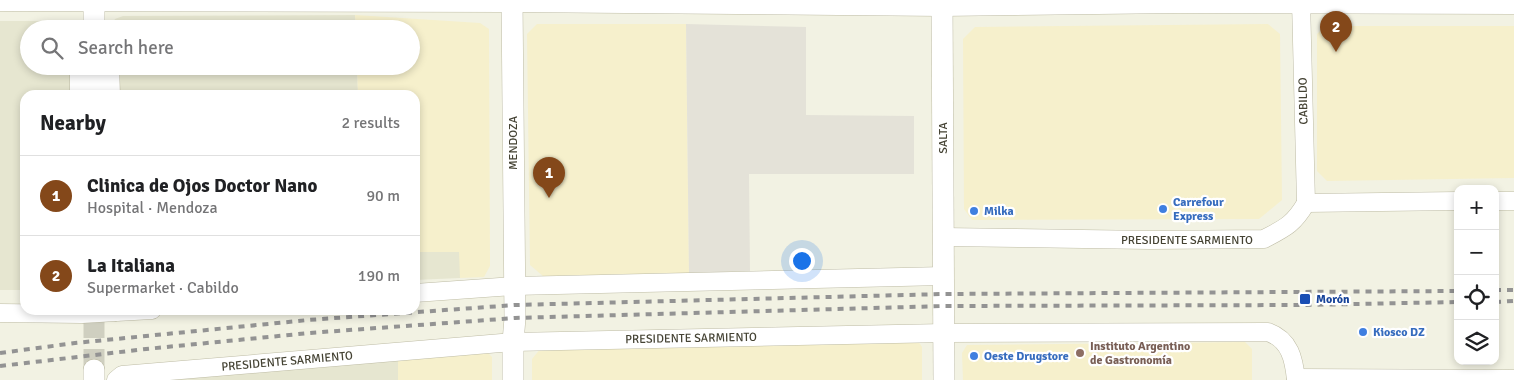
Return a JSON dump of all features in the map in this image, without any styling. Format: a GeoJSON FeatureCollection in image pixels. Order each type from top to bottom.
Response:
{"type":"FeatureCollection","features":[{"type":"Feature","properties":{"kind":"street"},"geometry":{"type":"LineString","coordinates":[[0,2],[94,16],[512,2],[942,4],[1301,2],[1514,5]]}},
{"type":"Feature","properties":{"kind":"street","name":"MENDOZA"},"geometry":{"type":"LineString","coordinates":[[512,2],[515,318],[513,380]]}},
{"type":"Feature","properties":{"kind":"street","name":"CABILDO"},"geometry":{"type":"LineString","coordinates":[[1301,2],[1306,203]]}},
{"type":"Feature","properties":{"kind":"street","name":"SALTA"},"geometry":{"type":"LineString","coordinates":[[942,4],[944,380]]}},
{"type":"Feature","properties":{"kind":"street"},"geometry":{"type":"LineString","coordinates":[[79,75],[79,90]]}},
{"type":"Feature","properties":{"kind":"street"},"geometry":{"type":"LineString","coordinates":[[94,75],[94,90]]}},
{"type":"Feature","properties":{"kind":"street"},"geometry":{"type":"LineString","coordinates":[[110,75],[111,90]]}},
{"type":"Feature","properties":{"kind":"street"},"geometry":{"type":"LineString","coordinates":[[1499,201],[1514,201]]}},
{"type":"Feature","properties":{"kind":"street"},"geometry":{"type":"LineString","coordinates":[[1306,203],[1454,202]]}},
{"type":"Feature","properties":{"kind":"street","name":"PRESIDENTE SARMIENTO"},"geometry":{"type":"LineString","coordinates":[[943,238],[1264,239],[1281,231],[1297,218],[1306,203]]}},
{"type":"Feature","properties":{"kind":"street"},"geometry":{"type":"LineString","coordinates":[[420,293],[514,286],[944,276]]}},
{"type":"Feature","properties":{"kind":"street","name":"PRESIDENTE SARMIENTO"},"geometry":{"type":"LineString","coordinates":[[116,380],[122,375],[513,342],[944,333],[1268,332],[1279,336],[1286,344],[1294,362],[1296,379]]}},
{"type":"Feature","properties":{"kind":"street"},"geometry":{"type":"LineString","coordinates":[[1296,379],[1514,379]]}},
{"type":"Feature","properties":{"kind":"shaded area"},"geometry":{"type":"Polygon","coordinates":[[[355,15],[355,20],[114,20],[123,16],[355,15]]]}},
{"type":"Feature","properties":{"kind":"shaded area"},"geometry":{"type":"Polygon","coordinates":[[[355,15],[480,23],[489,29],[490,266],[484,277],[460,278],[459,252],[420,252],[420,90],[358,90],[357,75],[420,75],[420,20],[355,20],[355,15]]]}},
{"type":"Feature","properties":{"kind":"shaded area"},"geometry":{"type":"Polygon","coordinates":[[[0,21],[20,21],[20,75],[73,75],[73,90],[20,90],[20,290],[0,290],[0,21]]]}},
{"type":"Feature","properties":{"kind":"shaded area"},"geometry":{"type":"Polygon","coordinates":[[[537,24],[686,24],[689,273],[543,276],[530,265],[527,34],[537,24]]]}},
{"type":"Feature","properties":{"kind":"shaded area"},"geometry":{"type":"Polygon","coordinates":[[[686,24],[806,27],[806,115],[914,116],[914,174],[749,174],[750,271],[689,273],[686,24]]]}},
{"type":"Feature","properties":{"kind":"shaded area"},"geometry":{"type":"Polygon","coordinates":[[[1268,24],[1280,34],[1282,200],[1259,219],[972,220],[964,209],[963,39],[975,27],[1268,24]]]}},
{"type":"Feature","properties":{"kind":"shaded area"},"geometry":{"type":"Polygon","coordinates":[[[1325,26],[1514,26],[1514,178],[1327,181],[1317,171],[1317,34],[1325,26]]]}},
{"type":"Feature","properties":{"kind":"shaded area"},"geometry":{"type":"Polygon","coordinates":[[[114,75],[357,75],[358,90],[115,90],[114,75]]]}},
{"type":"Feature","properties":{"kind":"shaded area"},"geometry":{"type":"Polygon","coordinates":[[[420,252],[460,252],[460,278],[420,280],[420,252]]]}},
{"type":"Feature","properties":{"kind":"shaded area"},"geometry":{"type":"Polygon","coordinates":[[[917,339],[922,347],[922,380],[532,380],[532,359],[541,348],[917,339]]]}},
{"type":"Feature","properties":{"kind":"shaded area"},"geometry":{"type":"Polygon","coordinates":[[[1245,342],[1252,349],[1252,380],[963,380],[962,353],[967,345],[1245,342]]]}},
{"type":"Feature","properties":{"kind":"shaded area"},"geometry":{"type":"Polygon","coordinates":[[[485,350],[492,357],[492,380],[398,380],[398,356],[485,350]]]}},
{"type":"Feature","properties":{"kind":"shaded area"},"geometry":{"type":"Polygon","coordinates":[[[398,356],[398,380],[125,380],[398,356]]]}},
{"type":"Feature","properties":{"kind":"tunnel"},"geometry":{"type":"LineString","coordinates":[[94,315],[94,370]]}},
{"type":"Feature","properties":{"kind":"railway"},"geometry":{"type":"LineString","coordinates":[[1499,290],[1514,290]]}},
{"type":"Feature","properties":{"kind":"railway"},"geometry":{"type":"LineString","coordinates":[[420,312],[515,305],[944,294],[1454,291]]}},
{"type":"Feature","properties":{"kind":"railway"},"geometry":{"type":"LineString","coordinates":[[1499,302],[1514,301]]}},
{"type":"Feature","properties":{"kind":"railway"},"geometry":{"type":"LineString","coordinates":[[0,366],[309,333],[515,318],[944,306],[1304,305],[1454,302]]}},
{"type":"Feature","properties":{"kind":"railway"},"geometry":{"type":"LineString","coordinates":[[0,353],[75,343],[377,315]]}},
{"type":"Feature","properties":{"kind":"place","name":"La Italiana"},"geometry":{"type":"Point","coordinates":[1336,52]}},
{"type":"Feature","properties":{"kind":"place","name":"Clinica de Ojos Doctor Nano"},"geometry":{"type":"Point","coordinates":[549,198]}},
{"type":"Feature","properties":{"kind":"place","name":"Carrefour Express"},"geometry":{"type":"Point","coordinates":[1163,209]}},
{"type":"Feature","properties":{"kind":"place","name":"Milka"},"geometry":{"type":"Point","coordinates":[974,211]}},
{"type":"Feature","properties":{"kind":"place","name":"Morón"},"geometry":{"type":"Point","coordinates":[1305,299]}},
{"type":"Feature","properties":{"kind":"place","name":"Kiosco DZ"},"geometry":{"type":"Point","coordinates":[1363,332]}},
{"type":"Feature","properties":{"kind":"place","name":"Instituto Argentino de Gastronomía"},"geometry":{"type":"Point","coordinates":[1080,353]}},
{"type":"Feature","properties":{"kind":"place","name":"Oeste Drugstore"},"geometry":{"type":"Point","coordinates":[974,356]}}]}
